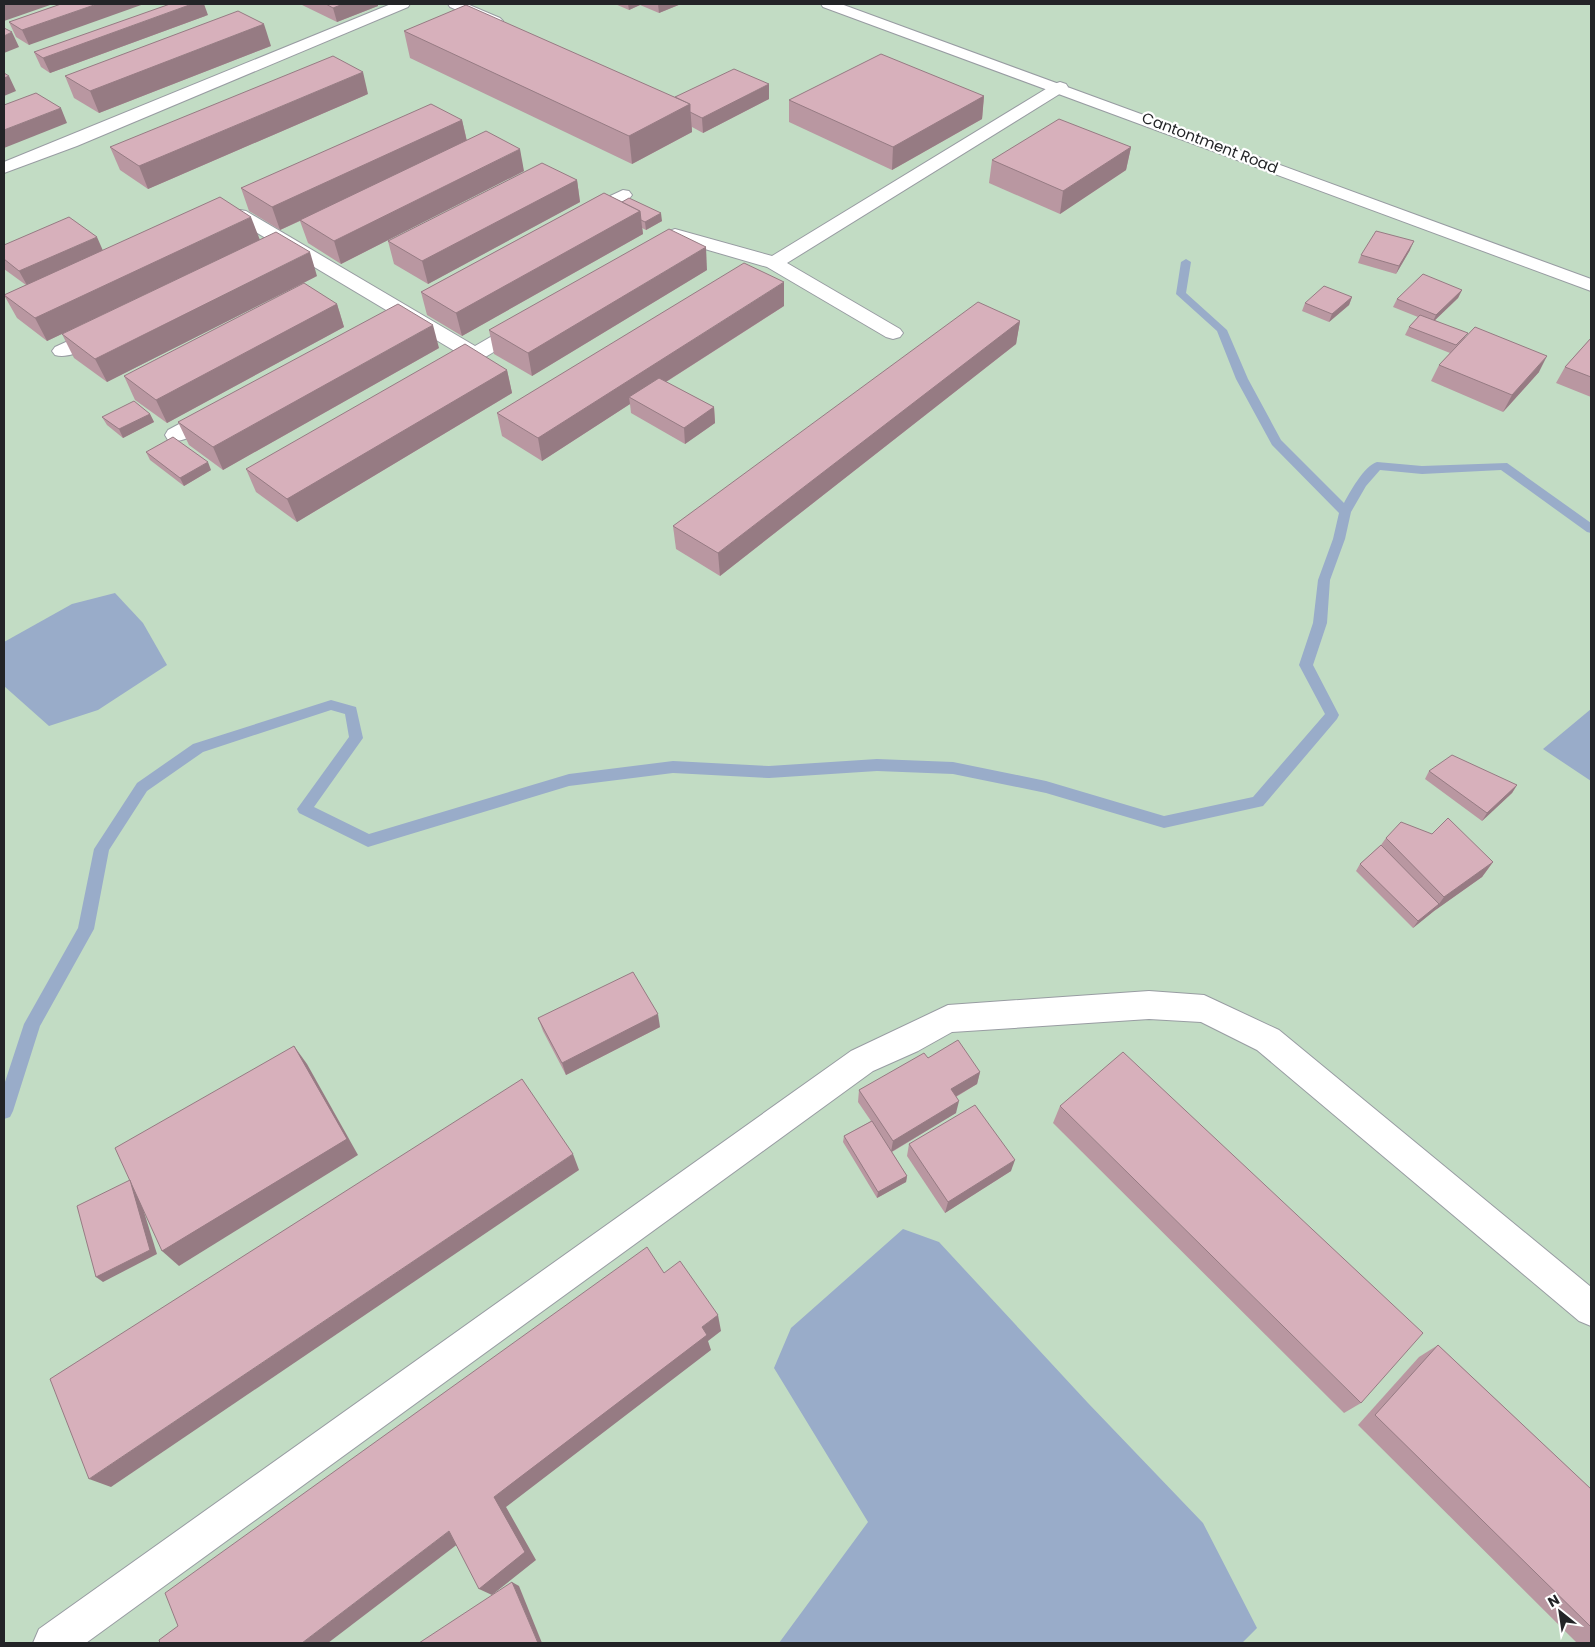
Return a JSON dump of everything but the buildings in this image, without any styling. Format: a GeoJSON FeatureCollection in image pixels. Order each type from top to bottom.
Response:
{"type":"FeatureCollection","features":[{"type":"Feature","properties":{"kind":"street"},"geometry":{"type":"LineString","coordinates":[[4,168],[403,4]]}},
{"type":"Feature","properties":{"kind":"street"},"geometry":{"type":"LineString","coordinates":[[455,4],[510,27]]}},
{"type":"Feature","properties":{"kind":"street","name":"Cantontment Road"},"geometry":{"type":"LineString","coordinates":[[828,4],[1060,87],[1591,285]]}},
{"type":"Feature","properties":{"kind":"street"},"geometry":{"type":"LineString","coordinates":[[774,263],[1060,87]]}},
{"type":"Feature","properties":{"kind":"street"},"geometry":{"type":"LineString","coordinates":[[570,223],[623,195]]}},
{"type":"Feature","properties":{"kind":"street"},"geometry":{"type":"LineString","coordinates":[[240,216],[474,356],[542,315]]}},
{"type":"Feature","properties":{"kind":"street"},"geometry":{"type":"LineString","coordinates":[[268,252],[304,235]]}},
{"type":"Feature","properties":{"kind":"street"},"geometry":{"type":"LineString","coordinates":[[642,255],[676,235],[774,263],[893,333]]}},
{"type":"Feature","properties":{"kind":"street"},"geometry":{"type":"LineString","coordinates":[[385,322],[420,303]]}},
{"type":"Feature","properties":{"kind":"street"},"geometry":{"type":"LineString","coordinates":[[62,351],[116,325]]}},
{"type":"Feature","properties":{"kind":"street"},"geometry":{"type":"LineString","coordinates":[[176,435],[228,407]]}},
{"type":"Feature","properties":{"kind":"street"},"geometry":{"type":"LineString","coordinates":[[53,1643],[862,1061],[948,1019],[1149,1005],[1204,1009],[1268,1040],[1591,1309]]}},
{"type":"Feature","properties":{"kind":"green space"},"geometry":{"type":"Polygon","coordinates":[[[4,4],[1591,4],[1591,1643],[4,1643],[4,4]]]}},
{"type":"Feature","properties":{"kind":"water"},"geometry":{"type":"Polygon","coordinates":[[[115,593],[143,623],[167,665],[98,710],[49,726],[4,686],[4,642],[72,604],[115,593]]]}},
{"type":"Feature","properties":{"kind":"water"},"geometry":{"type":"Polygon","coordinates":[[[1591,709],[1591,781],[1543,749],[1591,709]]]}},
{"type":"Feature","properties":{"kind":"water"},"geometry":{"type":"Polygon","coordinates":[[[903,1229],[939,1242],[1088,1403],[1203,1523],[1257,1628],[1242,1643],[779,1643],[868,1522],[774,1368],[791,1328],[903,1229]]]}},
{"type":"Feature","properties":{"kind":"waterway"},"geometry":{"type":"LineString","coordinates":[[1186,262],[1181,294],[1222,330],[1242,379],[1276,442],[1345,512]]}},
{"type":"Feature","properties":{"kind":"waterway"},"geometry":{"type":"LineString","coordinates":[[1345,512],[1361,484],[1377,466],[1422,470],[1503,466],[1591,529]]}},
{"type":"Feature","properties":{"kind":"waterway"},"geometry":{"type":"LineString","coordinates":[[4,1111],[32,1024],[86,929],[102,849],[142,787],[198,748],[331,705],[351,711],[356,738],[304,809],[368,841],[569,780],[673,767],[769,772],[877,765],[953,768],[1046,787],[1164,822],[1258,802],[1332,715],[1306,665],[1320,623],[1324,580],[1339,539],[1345,512]]}}]}
